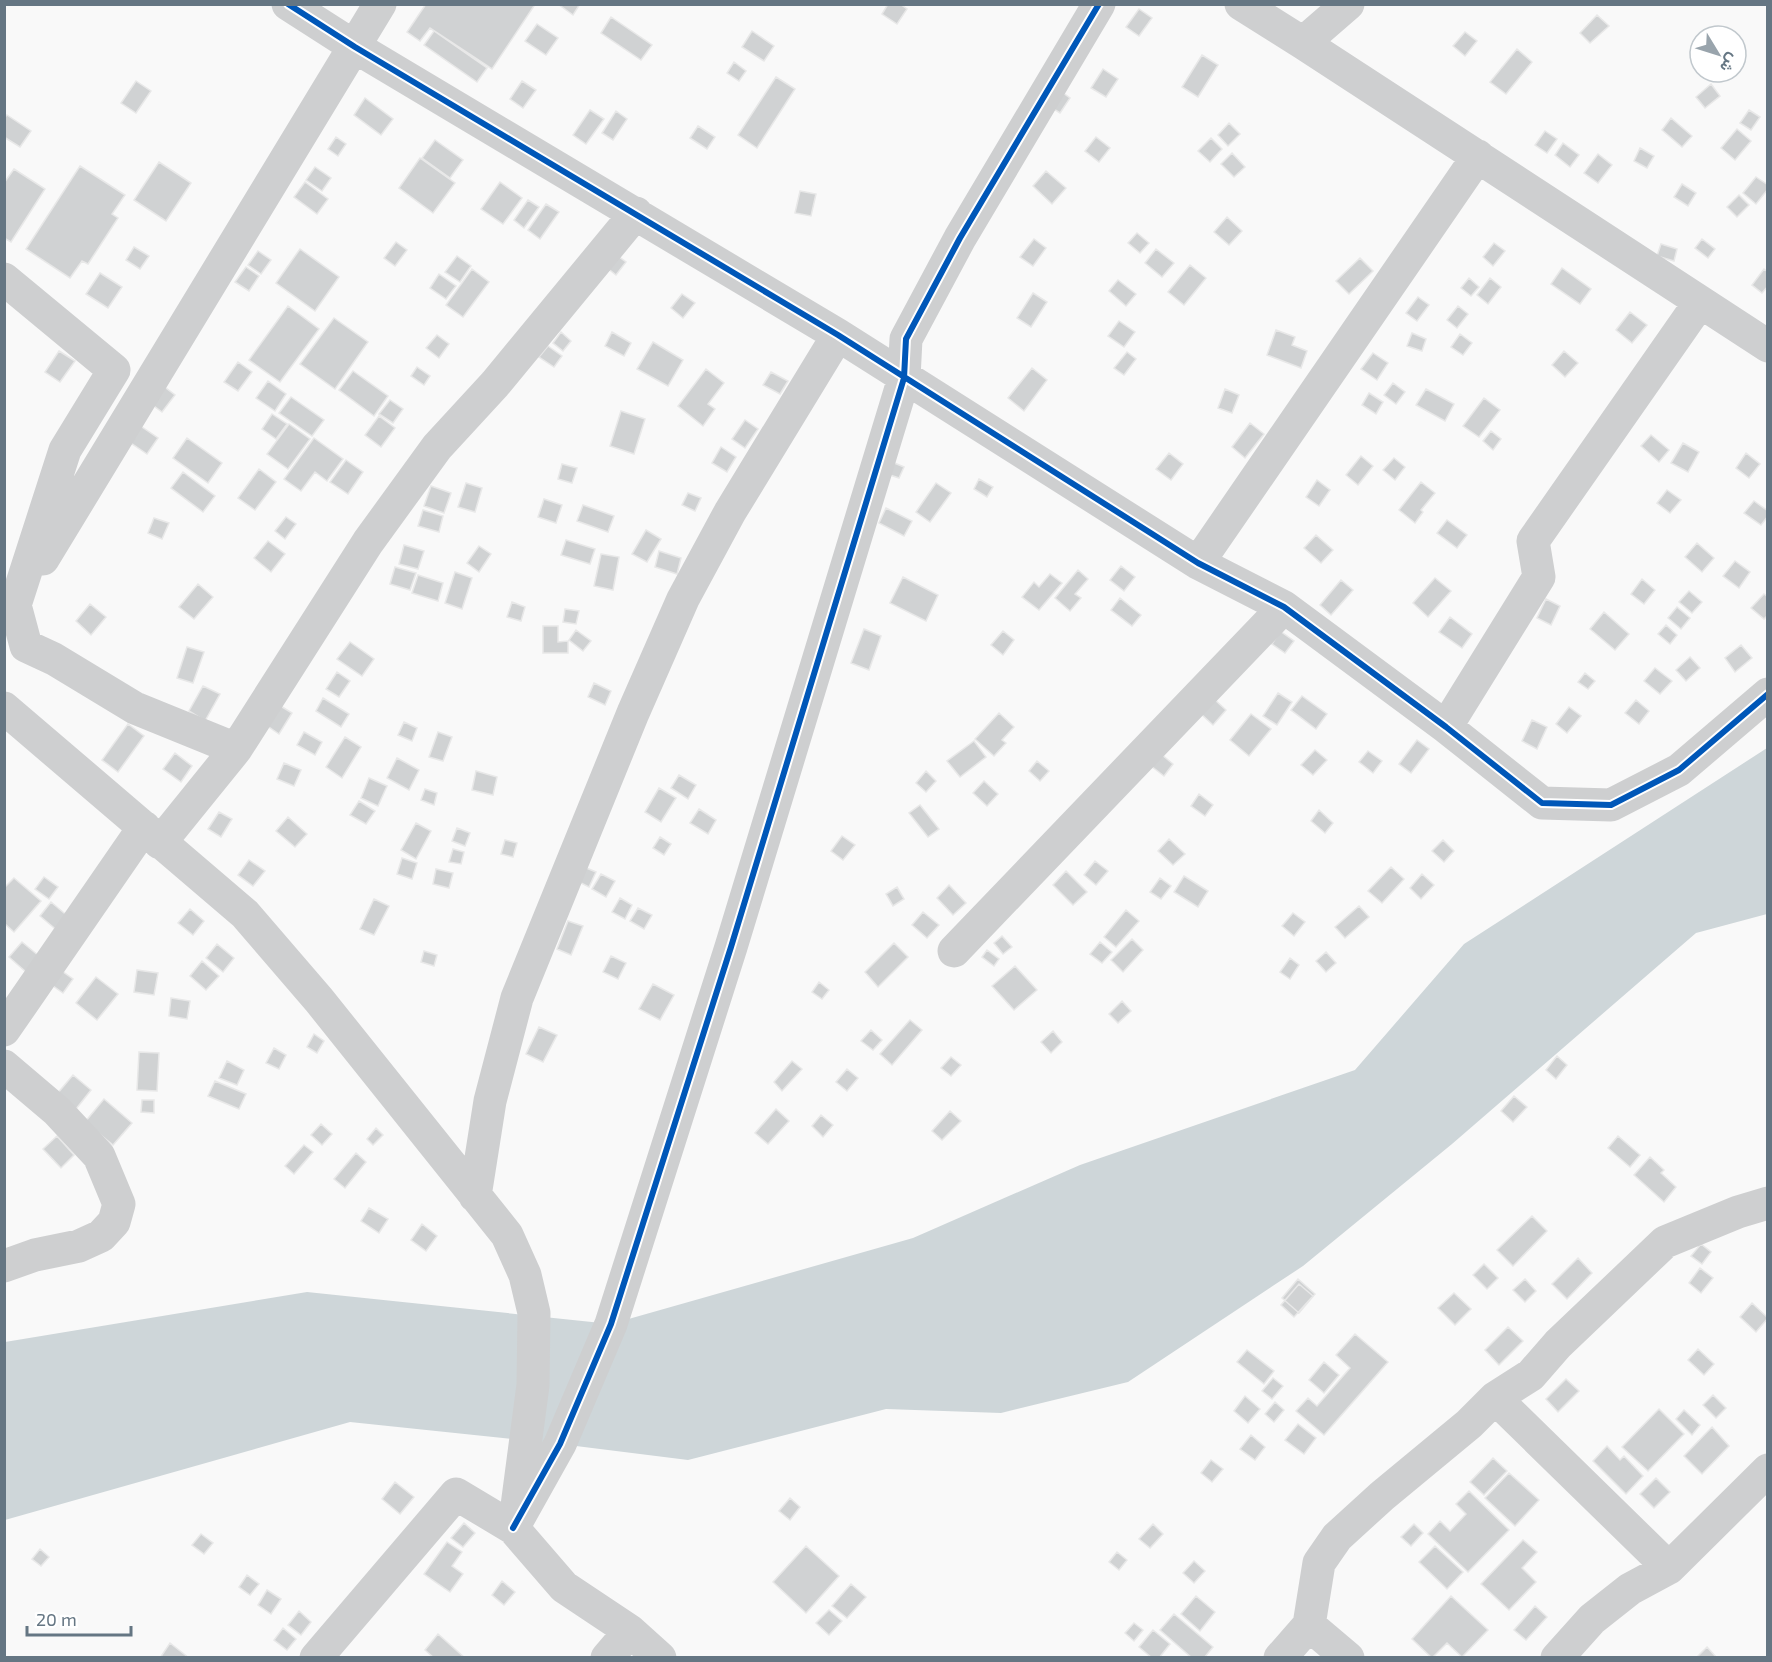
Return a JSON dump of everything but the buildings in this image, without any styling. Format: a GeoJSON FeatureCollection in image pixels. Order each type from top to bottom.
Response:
{"type":"FeatureCollection","features":[{"type":"Feature","properties":{"kind":"street"},"geometry":{"type":"LineString","coordinates":[[288,4],[355,47],[838,335],[1198,563],[1284,607],[1446,726],[1542,803],[1611,805],[1680,770],[1767,694]]}},
{"type":"Feature","properties":{"kind":"street"},"geometry":{"type":"LineString","coordinates":[[10,614],[380,4]]}},
{"type":"Feature","properties":{"kind":"street"},"geometry":{"type":"LineString","coordinates":[[513,1528],[560,1444],[611,1324],[731,947],[904,378],[906,339],[960,238],[1099,4]]}},
{"type":"Feature","properties":{"kind":"street"},"geometry":{"type":"LineString","coordinates":[[1240,4],[1478,156],[1700,302],[1762,334]]}},
{"type":"Feature","properties":{"kind":"street"},"geometry":{"type":"LineString","coordinates":[[1303,43],[1348,4]]}},
{"type":"Feature","properties":{"kind":"street"},"geometry":{"type":"LineString","coordinates":[[1198,563],[1478,156]]}},
{"type":"Feature","properties":{"kind":"street"},"geometry":{"type":"LineString","coordinates":[[4,1030],[152,835],[236,749],[368,543],[437,447],[495,384],[636,213]]}},
{"type":"Feature","properties":{"kind":"street"},"geometry":{"type":"LineString","coordinates":[[4,279],[114,370],[65,450],[10,614],[26,646],[54,659],[135,708],[236,749]]}},
{"type":"Feature","properties":{"kind":"street"},"geometry":{"type":"LineString","coordinates":[[1446,726],[1539,577],[1533,541],[1700,302]]}},
{"type":"Feature","properties":{"kind":"street"},"geometry":{"type":"LineString","coordinates":[[475,1196],[490,1101],[517,998],[633,713],[683,598],[720,531],[838,335]]}},
{"type":"Feature","properties":{"kind":"street"},"geometry":{"type":"LineString","coordinates":[[954,951],[1284,607]]}},
{"type":"Feature","properties":{"kind":"street"},"geometry":{"type":"LineString","coordinates":[[4,708],[245,914],[319,1000],[507,1235],[525,1275],[534,1313],[534,1385],[513,1528]]}},
{"type":"Feature","properties":{"kind":"street"},"geometry":{"type":"LineString","coordinates":[[4,1066],[57,1111],[99,1156],[119,1204],[114,1222],[101,1236],[78,1246],[35,1255],[4,1266]]}},
{"type":"Feature","properties":{"kind":"street"},"geometry":{"type":"LineString","coordinates":[[1280,1658],[1310,1625],[1319,1563],[1337,1537],[1382,1496],[1469,1425],[1495,1398],[1531,1375],[1558,1344],[1665,1242],[1738,1212],[1767,1203]]}},
{"type":"Feature","properties":{"kind":"street"},"geometry":{"type":"LineString","coordinates":[[1495,1398],[1669,1568]]}},
{"type":"Feature","properties":{"kind":"street"},"geometry":{"type":"LineString","coordinates":[[1557,1658],[1592,1619],[1630,1589],[1669,1568],[1767,1470]]}},
{"type":"Feature","properties":{"kind":"street"},"geometry":{"type":"LineString","coordinates":[[316,1658],[456,1494],[513,1528],[564,1587],[630,1631],[660,1658]]}},
{"type":"Feature","properties":{"kind":"street"},"geometry":{"type":"LineString","coordinates":[[1310,1625],[1348,1658]]}},
{"type":"Feature","properties":{"kind":"street"},"geometry":{"type":"LineString","coordinates":[[606,1658],[630,1631]]}},
{"type":"Feature","properties":{"kind":"shaded area"},"geometry":{"type":"Polygon","coordinates":[[[1767,748],[1767,914],[1696,933],[1452,1144],[1303,1266],[1128,1382],[1001,1413],[886,1409],[688,1460],[350,1422],[5,1520],[5,1342],[307,1292],[611,1324],[913,1238],[1080,1165],[1355,1070],[1464,944],[1767,748]]]}},
{"type":"Feature","properties":{"kind":"cycle path"},"geometry":{"type":"LineString","coordinates":[[288,4],[355,47],[838,335],[1198,563],[1284,607],[1446,727],[1542,803],[1611,805],[1679,770],[1768,694]]}},
{"type":"Feature","properties":{"kind":"cycle path"},"geometry":{"type":"LineString","coordinates":[[513,1528],[560,1444],[611,1324],[731,947],[904,378],[906,339],[960,238],[1099,4]]}}]}
